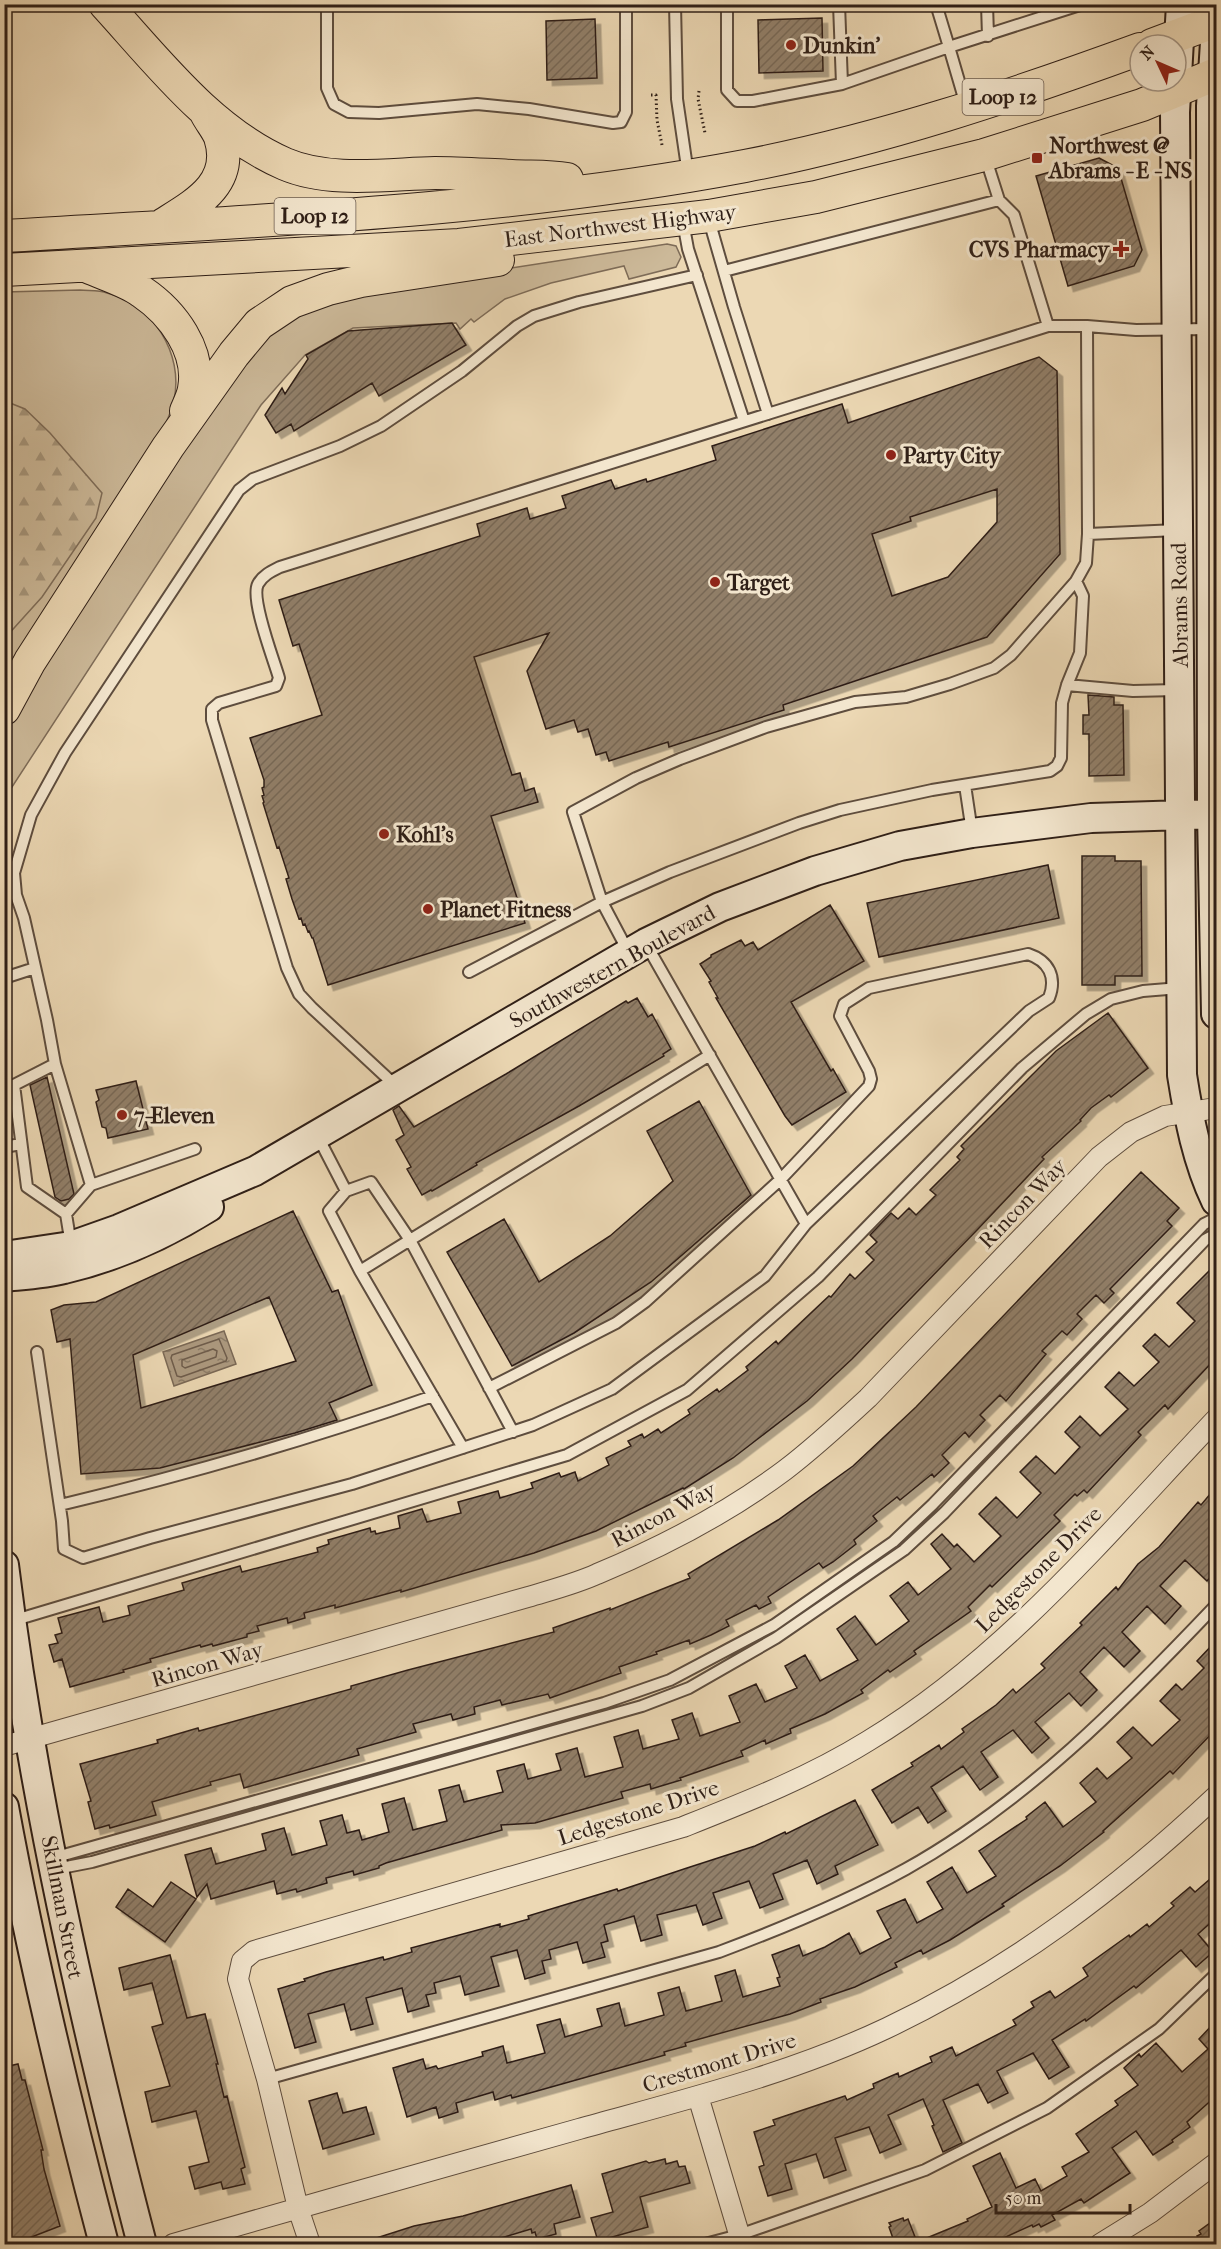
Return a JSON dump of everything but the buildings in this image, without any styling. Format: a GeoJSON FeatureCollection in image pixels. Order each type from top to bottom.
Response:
{"type":"FeatureCollection","features":[{"type":"Feature","properties":{"kind":"main road"},"geometry":{"type":"LineString","coordinates":[[105,4],[204,110],[244,141],[285,164],[313,172],[356,176],[435,173],[555,177],[624,186]]}},
{"type":"Feature","properties":{"kind":"main road"},"geometry":{"type":"LineString","coordinates":[[1171,28],[1216,21]]}},
{"type":"Feature","properties":{"kind":"main road","name":"Abrams Road"},"geometry":{"type":"LineString","coordinates":[[1216,26],[1213,346],[1216,1014]]}},
{"type":"Feature","properties":{"kind":"main road","name":"East Northwest Highway"},"geometry":{"type":"LineString","coordinates":[[4,236],[482,204],[624,186],[745,166],[865,139],[967,108],[1128,54]]}},
{"type":"Feature","properties":{"kind":"main road","name":"East Northwest Highway"},"geometry":{"type":"LineString","coordinates":[[1188,86],[1215,75]]}},
{"type":"Feature","properties":{"kind":"main road","name":"East Northwest Highway"},"geometry":{"type":"LineString","coordinates":[[4,270],[459,244],[605,230],[696,218],[816,197],[984,155],[1142,105],[1171,93]]}},
{"type":"Feature","properties":{"kind":"main road","name":"Abrams Road"},"geometry":{"type":"LineString","coordinates":[[1176,93],[1182,1075],[1197,1150],[1216,1201]]}},
{"type":"Feature","properties":{"kind":"main road"},"geometry":{"type":"LineString","coordinates":[[161,226],[206,196],[216,183],[222,168],[223,152],[220,136],[204,110]]}},
{"type":"Feature","properties":{"kind":"main road"},"geometry":{"type":"LineString","coordinates":[[688,175],[696,218]]}},
{"type":"Feature","properties":{"kind":"main road"},"geometry":{"type":"LineString","coordinates":[[4,709],[30,661],[168,447],[234,354],[259,324],[292,302],[328,289],[361,281],[559,250],[605,230]]}},
{"type":"Feature","properties":{"kind":"main road"},"geometry":{"type":"LineString","coordinates":[[84,265],[141,291],[174,321],[186,340],[195,367],[194,390],[168,447]]}},
{"type":"Feature","properties":{"kind":"main road"},"geometry":{"type":"LineString","coordinates":[[4,680],[30,661]]}},
{"type":"Feature","properties":{"kind":"main road","name":"Southwestern Boulevard"},"geometry":{"type":"LineString","coordinates":[[4,1256],[71,1246],[130,1225],[255,1171],[637,948],[720,907],[815,871],[900,846],[972,832],[1091,818],[1214,814]]}},
{"type":"Feature","properties":{"kind":"main road","name":"Southwestern Boulevard"},"geometry":{"type":"LineString","coordinates":[[4,1278],[63,1270],[125,1251],[175,1228],[217,1202],[255,1171]]}},
{"type":"Feature","properties":{"kind":"main road","name":"Skillman Street"},"geometry":{"type":"LineString","coordinates":[[4,1564],[11,1621],[17,1743],[54,1864],[73,1966],[98,2074],[142,2244]]}},
{"type":"Feature","properties":{"kind":"main road","name":"Skillman Street"},"geometry":{"type":"LineString","coordinates":[[4,1807],[17,1877],[60,2067],[104,2244]]}},
{"type":"Feature","properties":{"kind":"street"},"geometry":{"type":"LineString","coordinates":[[1179,530],[1214,531]]}},
{"type":"Feature","properties":{"kind":"street","name":"Rincon Way"},"geometry":{"type":"LineString","coordinates":[[17,1743],[528,1597],[596,1575],[672,1539],[738,1502],[784,1471],[829,1434],[868,1398],[1099,1157],[1131,1132],[1165,1116],[1216,1108]]}},
{"type":"Feature","properties":{"kind":"street","name":"Ledgestone Drive"},"geometry":{"type":"LineString","coordinates":[[310,2244],[298,2208],[267,2079],[238,1979],[242,1961],[254,1951],[683,1827],[745,1803],[814,1771],[868,1741],[929,1700],[991,1651],[1045,1599],[1216,1419]]}},
{"type":"Feature","properties":{"kind":"street","name":"Crestmont Drive"},"geometry":{"type":"LineString","coordinates":[[173,2244],[698,2096],[822,2055],[886,2028],[946,1997],[1022,1952],[1100,1898],[1166,1843],[1216,1796]]}},
{"type":"Feature","properties":{"kind":"street"},"geometry":{"type":"LineString","coordinates":[[698,2096],[741,2240]]}},
{"type":"Feature","properties":{"kind":"street"},"geometry":{"type":"LineString","coordinates":[[1100,2244],[1150,2213],[1216,2163]]}},
{"type":"Feature","properties":{"kind":"lane"},"geometry":{"type":"LineString","coordinates":[[327,4],[327,87],[334,104],[350,112],[379,113],[477,104],[529,109],[613,123],[621,122],[626,112],[626,4]]}},
{"type":"Feature","properties":{"kind":"lane"},"geometry":{"type":"LineString","coordinates":[[675,4],[677,99],[688,175]]}},
{"type":"Feature","properties":{"kind":"lane"},"geometry":{"type":"LineString","coordinates":[[727,4],[727,90],[737,101],[753,101],[842,84],[1083,4]]}},
{"type":"Feature","properties":{"kind":"lane"},"geometry":{"type":"LineString","coordinates":[[839,4],[842,84]]}},
{"type":"Feature","properties":{"kind":"lane"},"geometry":{"type":"LineString","coordinates":[[936,4],[967,108]]}},
{"type":"Feature","properties":{"kind":"lane"},"geometry":{"type":"LineString","coordinates":[[987,4],[988,36]]}},
{"type":"Feature","properties":{"kind":"lane"},"geometry":{"type":"LineString","coordinates":[[984,155],[999,200],[1014,215],[1048,326]]}},
{"type":"Feature","properties":{"kind":"lane"},"geometry":{"type":"LineString","coordinates":[[724,271],[999,200]]}},
{"type":"Feature","properties":{"kind":"lane"},"geometry":{"type":"LineString","coordinates":[[696,218],[724,271],[768,414]]}},
{"type":"Feature","properties":{"kind":"lane"},"geometry":{"type":"LineString","coordinates":[[696,218],[688,249],[744,421]]}},
{"type":"Feature","properties":{"kind":"lane"},"geometry":{"type":"LineString","coordinates":[[91,1185],[55,1064],[24,918],[16,894],[14,873],[32,815],[65,753],[239,490],[253,479],[340,446],[381,426],[462,371],[516,326],[534,316],[579,302],[698,276]]}},
{"type":"Feature","properties":{"kind":"lane"},"geometry":{"type":"LineString","coordinates":[[398,1088],[299,994],[287,968],[215,731],[212,709],[219,703],[276,686],[279,678],[256,601],[257,585],[267,574],[280,567],[1048,326],[1136,330],[1177,329],[1213,346]]}},
{"type":"Feature","properties":{"kind":"lane"},"geometry":{"type":"LineString","coordinates":[[806,1224],[710,1055],[637,948],[602,902],[573,812],[636,778],[766,726],[855,702],[906,697],[994,668],[1011,656],[1076,581],[1086,562],[1088,534],[1087,326]]}},
{"type":"Feature","properties":{"kind":"lane"},"geometry":{"type":"LineString","coordinates":[[1088,534],[1179,530]]}},
{"type":"Feature","properties":{"kind":"lane"},"geometry":{"type":"LineString","coordinates":[[469,972],[602,902],[670,872],[800,822],[886,799],[1050,771],[1057,766],[1061,758],[1062,703],[1080,653],[1083,596],[1076,581]]}},
{"type":"Feature","properties":{"kind":"lane"},"geometry":{"type":"LineString","coordinates":[[1067,685],[1134,691],[1180,690]]}},
{"type":"Feature","properties":{"kind":"lane"},"geometry":{"type":"LineString","coordinates":[[965,785],[972,832]]}},
{"type":"Feature","properties":{"kind":"lane"},"geometry":{"type":"LineString","coordinates":[[37,1352],[60,1505],[64,1549],[83,1558],[352,1484],[533,1425],[612,1389],[765,1276],[806,1224],[1029,1011],[1049,998],[1053,980],[1045,962],[1028,954],[869,988],[844,1004],[840,1016],[869,1071],[871,1079],[869,1086],[781,1179],[645,1302],[616,1323],[489,1388]]}},
{"type":"Feature","properties":{"kind":"lane"},"geometry":{"type":"LineString","coordinates":[[4,978],[35,968]]}},
{"type":"Feature","properties":{"kind":"lane"},"geometry":{"type":"LineString","coordinates":[[11,1621],[556,1459],[577,1450],[687,1390],[782,1309],[819,1276],[1022,1068],[1086,1014],[1111,999],[1143,991],[1181,988]]}},
{"type":"Feature","properties":{"kind":"lane"},"geometry":{"type":"LineString","coordinates":[[360,1271],[710,1055]]}},
{"type":"Feature","properties":{"kind":"lane"},"geometry":{"type":"LineString","coordinates":[[55,1064],[14,1085],[27,1187],[66,1214],[71,1246]]}},
{"type":"Feature","properties":{"kind":"lane"},"geometry":{"type":"LineString","coordinates":[[317,1135],[346,1191]]}},
{"type":"Feature","properties":{"kind":"lane"},"geometry":{"type":"LineString","coordinates":[[4,1147],[21,1144]]}},
{"type":"Feature","properties":{"kind":"lane"},"geometry":{"type":"LineString","coordinates":[[66,1214],[91,1185],[195,1149]]}},
{"type":"Feature","properties":{"kind":"lane"},"geometry":{"type":"LineString","coordinates":[[463,1448],[360,1271],[328,1211],[346,1191],[371,1182],[410,1240],[513,1432]]}},
{"type":"Feature","properties":{"kind":"lane"},"geometry":{"type":"LineString","coordinates":[[54,1864],[604,1703],[670,1680],[723,1654],[774,1625],[893,1542],[933,1504],[1204,1224],[1216,1218]]}},
{"type":"Feature","properties":{"kind":"lane"},"geometry":{"type":"LineString","coordinates":[[54,1864],[92,1862],[464,1758],[642,1706],[689,1688],[776,1638],[904,1550],[944,1514],[1205,1240],[1216,1234]]}},
{"type":"Feature","properties":{"kind":"lane"},"geometry":{"type":"LineString","coordinates":[[60,1505],[127,1489],[354,1424],[433,1396]]}},
{"type":"Feature","properties":{"kind":"lane"},"geometry":{"type":"LineString","coordinates":[[267,2079],[719,1952],[841,1902],[916,1862],[974,1825],[1041,1775],[1143,1682],[1216,1605]]}},
{"type":"Feature","properties":{"kind":"lane"},"geometry":{"type":"LineString","coordinates":[[705,2244],[741,2240],[925,2170],[1047,2108],[1159,2029],[1216,1974]]}},
{"type":"Feature","properties":{"kind":"path"},"geometry":{"type":"LineString","coordinates":[[699,91],[698,99],[705,133]]}},
{"type":"Feature","properties":{"kind":"path"},"geometry":{"type":"LineString","coordinates":[[651,95],[656,95],[657,120],[662,145]]}},
{"type":"Feature","properties":{"kind":"green space"},"geometry":{"type":"Polygon","coordinates":[[[667,244],[676,246],[681,257],[676,267],[629,279],[624,266],[551,283],[505,299],[474,322],[471,319],[460,329],[456,323],[353,328],[305,355],[261,405],[10,790],[5,810],[5,719],[244,351],[303,306],[401,285],[667,244]]]}},
{"type":"Feature","properties":{"kind":"green space"},"geometry":{"type":"Polygon","coordinates":[[[80,290],[104,292],[123,299],[138,308],[162,333],[174,365],[176,383],[173,403],[165,426],[13,660],[5,665],[5,292],[80,290]]]}},
{"type":"Feature","properties":{"kind":"green space"},"geometry":{"type":"Polygon","coordinates":[[[5,401],[25,409],[50,433],[102,493],[96,518],[42,597],[5,638],[5,401]]]}},
{"type":"Feature","properties":{"kind":"water"},"geometry":{"type":"Polygon","coordinates":[[[224,1331],[236,1364],[174,1386],[163,1352],[224,1331]]]}},
{"type":"Feature","properties":{"kind":"place","name":"Dunkin'"},"geometry":{"type":"Point","coordinates":[791,45]}},
{"type":"Feature","properties":{"kind":"place","name":"Northwest @ Abrams - E - NS"},"geometry":{"type":"Point","coordinates":[1037,158]}},
{"type":"Feature","properties":{"kind":"place","name":"CVS Pharmacy"},"geometry":{"type":"Point","coordinates":[1121,249]}},
{"type":"Feature","properties":{"kind":"place","name":"Party City"},"geometry":{"type":"Point","coordinates":[891,455]}},
{"type":"Feature","properties":{"kind":"place","name":"Target"},"geometry":{"type":"Point","coordinates":[715,582]}},
{"type":"Feature","properties":{"kind":"place","name":"Kohl's"},"geometry":{"type":"Point","coordinates":[384,834]}},
{"type":"Feature","properties":{"kind":"place","name":"Planet Fitness"},"geometry":{"type":"Point","coordinates":[428,909]}},
{"type":"Feature","properties":{"kind":"place","name":"7-Eleven"},"geometry":{"type":"Point","coordinates":[122,1115]}}]}
